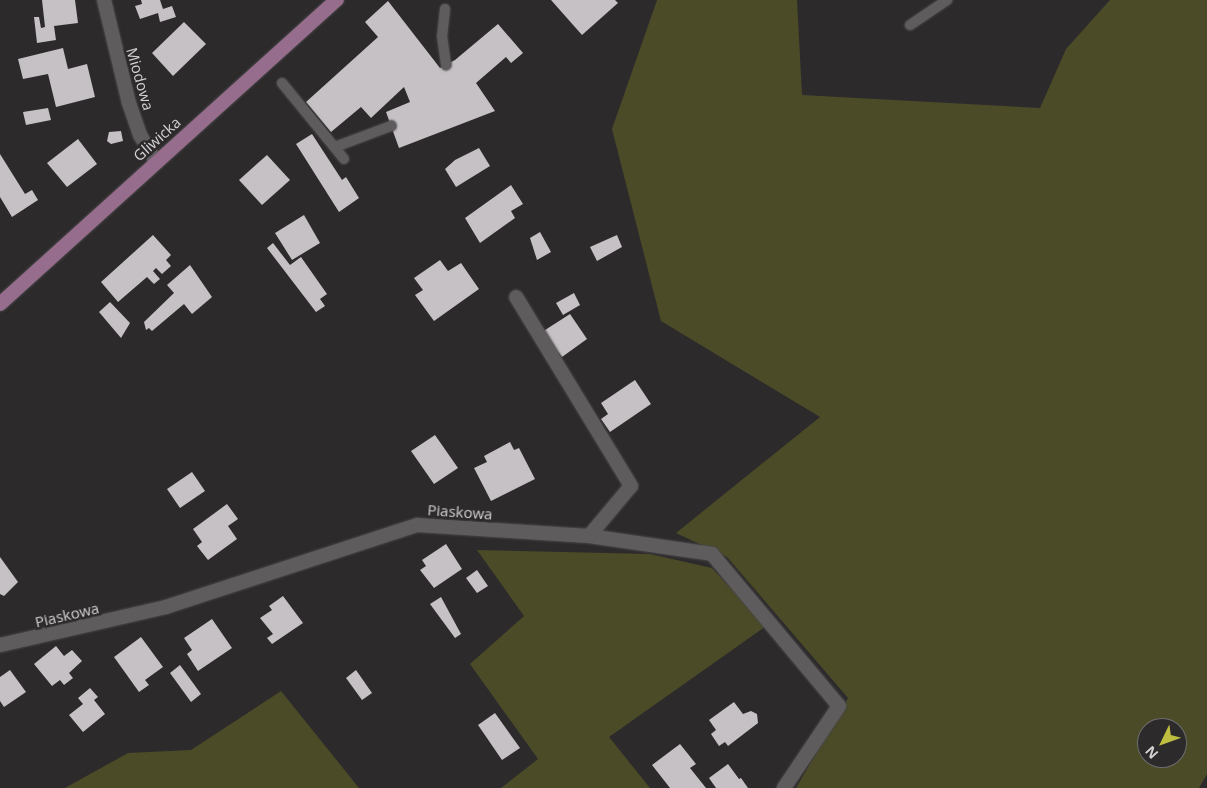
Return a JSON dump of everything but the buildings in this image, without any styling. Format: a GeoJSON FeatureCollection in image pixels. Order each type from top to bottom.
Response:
{"type":"FeatureCollection","features":[{"type":"Feature","properties":{"kind":"main road","name":"Gliwicka"},"geometry":{"type":"LineString","coordinates":[[0,304],[337,0]]}},
{"type":"Feature","properties":{"kind":"street","name":"Miodowa"},"geometry":{"type":"LineString","coordinates":[[104,0],[129,103],[140,136],[156,162]]}},
{"type":"Feature","properties":{"kind":"street"},"geometry":{"type":"LineString","coordinates":[[516,297],[631,486],[589,536]]}},
{"type":"Feature","properties":{"kind":"street","name":"Piaskowa"},"geometry":{"type":"LineString","coordinates":[[0,645],[166,608],[416,525],[589,536],[712,554],[839,706],[784,788]]}},
{"type":"Feature","properties":{"kind":"lane"},"geometry":{"type":"LineString","coordinates":[[910,25],[947,0]]}},
{"type":"Feature","properties":{"kind":"lane"},"geometry":{"type":"LineString","coordinates":[[445,9],[442,36],[446,65]]}},
{"type":"Feature","properties":{"kind":"lane"},"geometry":{"type":"LineString","coordinates":[[282,83],[344,159]]}},
{"type":"Feature","properties":{"kind":"lane"},"geometry":{"type":"LineString","coordinates":[[335,147],[391,126]]}},
{"type":"Feature","properties":{"kind":"shaded area"},"geometry":{"type":"Polygon","coordinates":[[[657,0],[797,0],[802,95],[1040,108],[1066,49],[1110,0],[1207,0],[1207,774],[1199,788],[796,788],[848,698],[727,557],[676,533],[820,417],[661,321],[612,129],[657,0]]]}},
{"type":"Feature","properties":{"kind":"shaded area"},"geometry":{"type":"Polygon","coordinates":[[[477,550],[650,554],[712,568],[766,626],[609,737],[650,788],[501,788],[538,759],[470,664],[524,616],[477,550]]]}},
{"type":"Feature","properties":{"kind":"shaded area"},"geometry":{"type":"Polygon","coordinates":[[[281,691],[359,788],[65,788],[128,753],[191,750],[281,691]]]}}]}
